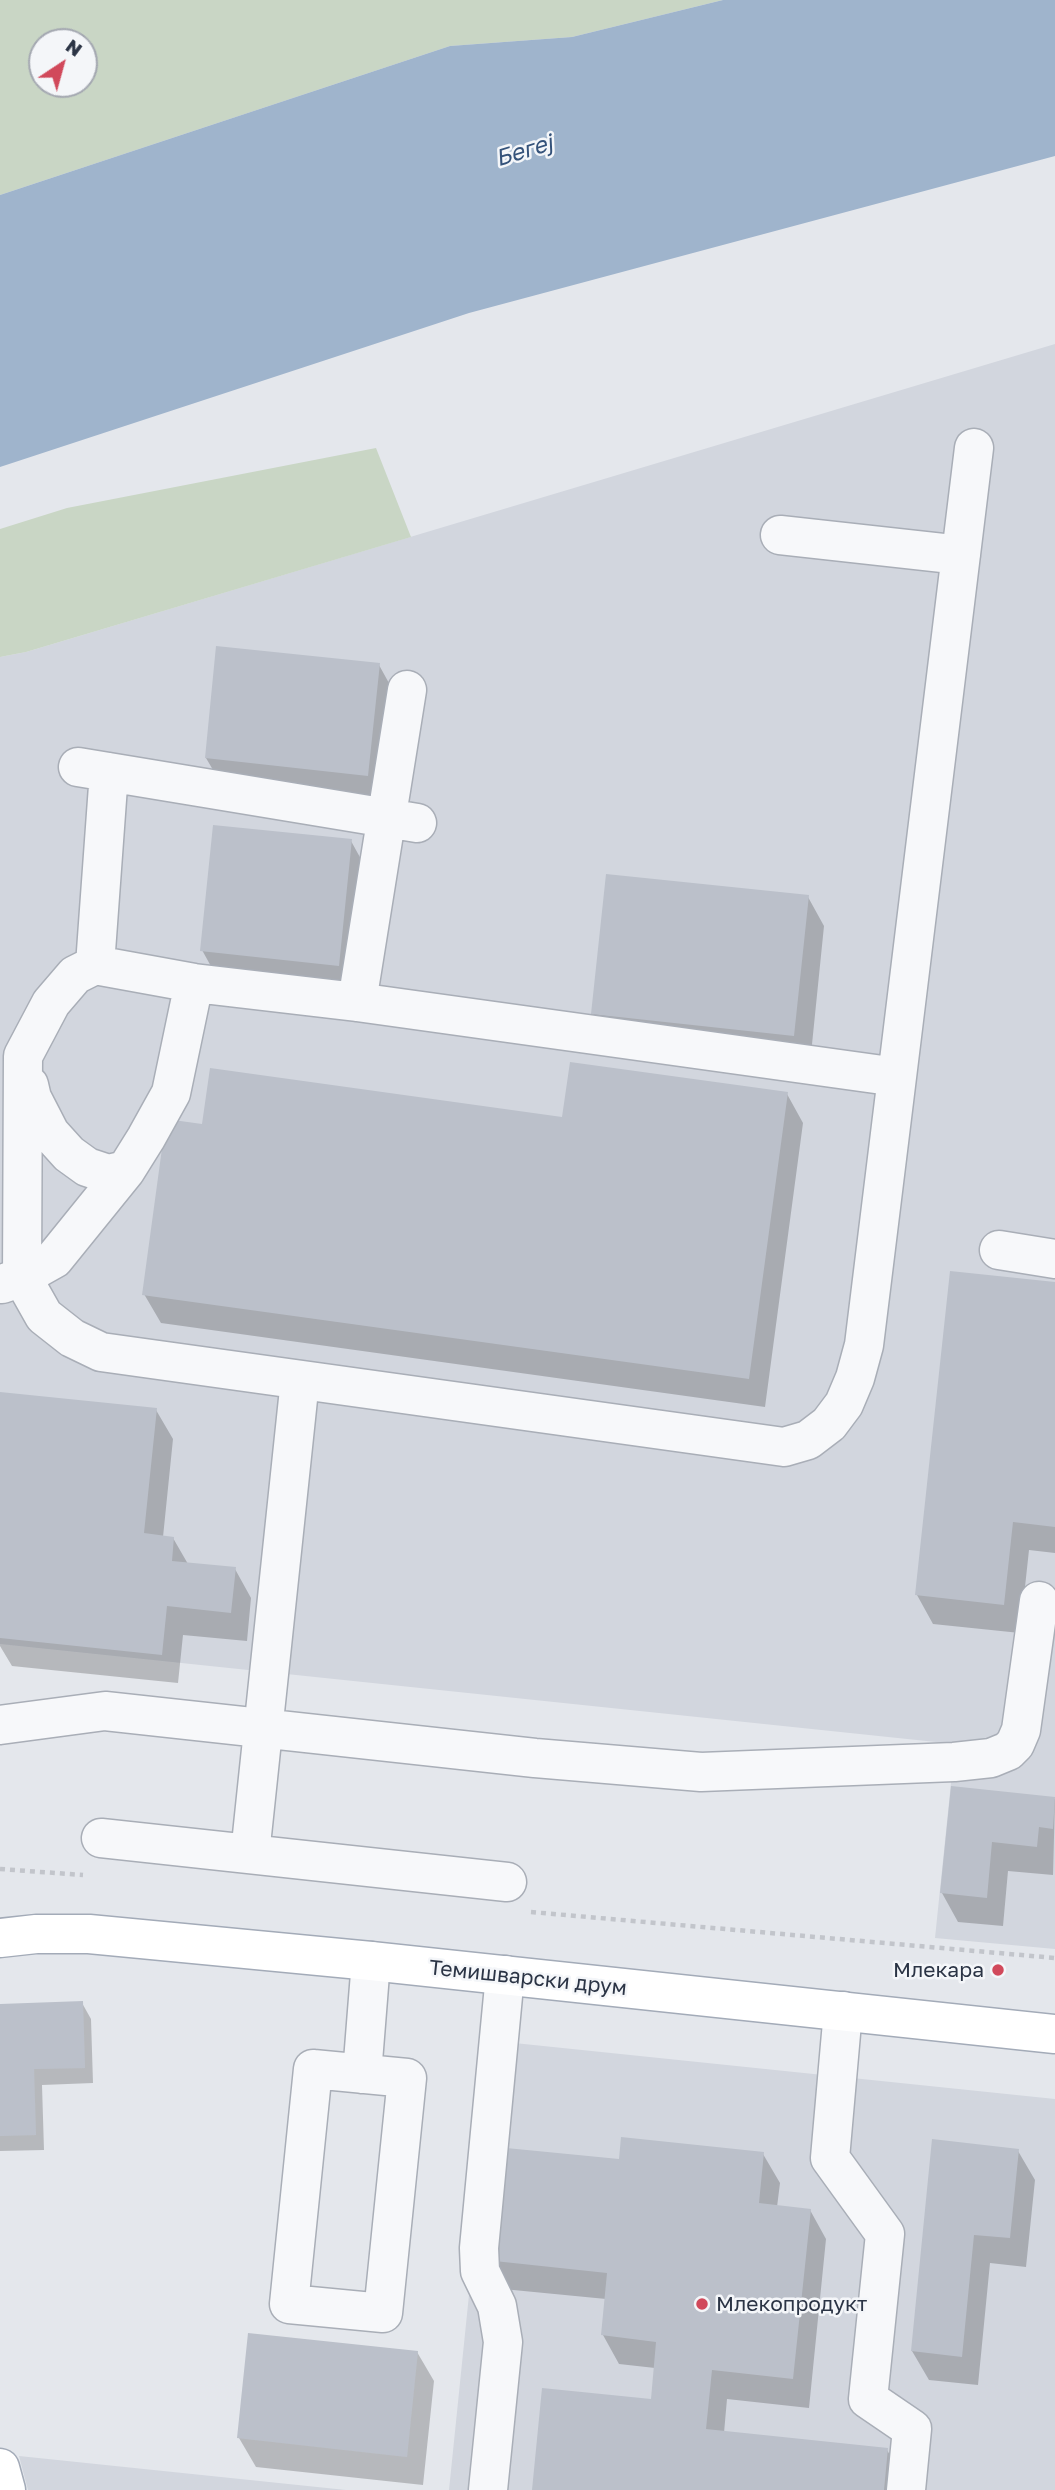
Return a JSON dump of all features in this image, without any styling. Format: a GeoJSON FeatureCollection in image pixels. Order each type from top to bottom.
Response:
{"type":"FeatureCollection","features":[{"type":"Feature","properties":{"kind":"main road","name":"Темишварски друм"},"geometry":{"type":"LineString","coordinates":[[0,1938],[36,1934],[89,1934],[371,1961],[1055,2034]]}},
{"type":"Feature","properties":{"kind":"main road"},"geometry":{"type":"LineString","coordinates":[[0,2468],[6,2490]]}},
{"type":"Feature","properties":{"kind":"lane"},"geometry":{"type":"LineString","coordinates":[[897,1077],[357,1002],[194,983],[95,965],[75,975],[51,1003],[23,1056],[11,1281],[44,1316],[72,1338],[101,1352],[784,1447],[808,1440],[829,1424],[844,1404],[864,1345],[975,448]]}},
{"type":"Feature","properties":{"kind":"lane"},"geometry":{"type":"LineString","coordinates":[[780,535],[961,555]]}},
{"type":"Feature","properties":{"kind":"lane"},"geometry":{"type":"LineString","coordinates":[[357,1002],[402,820],[407,690]]}},
{"type":"Feature","properties":{"kind":"lane"},"geometry":{"type":"LineString","coordinates":[[95,965],[93,769],[402,820]]}},
{"type":"Feature","properties":{"kind":"lane"},"geometry":{"type":"LineString","coordinates":[[11,1281],[54,1259],[125,1170],[146,1138],[171,1093],[194,983]]}},
{"type":"Feature","properties":{"kind":"lane"},"geometry":{"type":"LineString","coordinates":[[23,1056],[32,1098],[50,1133],[69,1154],[87,1167],[108,1174],[125,1170]]}},
{"type":"Feature","properties":{"kind":"lane"},"geometry":{"type":"LineString","coordinates":[[999,1251],[1055,1259]]}},
{"type":"Feature","properties":{"kind":"lane"},"geometry":{"type":"LineString","coordinates":[[250,1854],[300,1380]]}},
{"type":"Feature","properties":{"kind":"lane"},"geometry":{"type":"LineString","coordinates":[[0,1726],[105,1711],[535,1758],[701,1772],[954,1762],[991,1758],[1008,1751],[1015,1744],[1021,1730],[1043,1616]]}},
{"type":"Feature","properties":{"kind":"lane"},"geometry":{"type":"LineString","coordinates":[[101,1838],[507,1882]]}},
{"type":"Feature","properties":{"kind":"lane"},"geometry":{"type":"LineString","coordinates":[[362,2074],[371,1961]]}},
{"type":"Feature","properties":{"kind":"lane"},"geometry":{"type":"LineString","coordinates":[[488,2490],[503,2342],[498,2306],[480,2271],[479,2248],[505,1975]]}},
{"type":"Feature","properties":{"kind":"lane"},"geometry":{"type":"LineString","coordinates":[[843,2011],[830,2158],[885,2234],[868,2399],[912,2429],[906,2490]]}},
{"type":"Feature","properties":{"kind":"lane"},"geometry":{"type":"LineString","coordinates":[[313,2069],[362,2074],[407,2078],[383,2314],[289,2304],[313,2069]]}},
{"type":"Feature","properties":{"kind":"shaded area"},"geometry":{"type":"Polygon","coordinates":[[[1055,344],[1055,1949],[935,1938],[955,1744],[0,1644],[0,657],[26,652],[1055,344]]]}},
{"type":"Feature","properties":{"kind":"shaded area"},"geometry":{"type":"Polygon","coordinates":[[[495,2041],[1055,2099],[1055,2490],[449,2490],[495,2041]]]}},
{"type":"Feature","properties":{"kind":"shaded area"},"geometry":{"type":"Polygon","coordinates":[[[19,2456],[346,2490],[28,2490],[19,2456]]]}},
{"type":"Feature","properties":{"kind":"green space"},"geometry":{"type":"Polygon","coordinates":[[[0,0],[723,0],[572,37],[450,46],[0,195],[0,0]]]}},
{"type":"Feature","properties":{"kind":"green space"},"geometry":{"type":"Polygon","coordinates":[[[376,448],[411,537],[26,652],[0,657],[0,529],[67,508],[376,448]]]}},
{"type":"Feature","properties":{"kind":"water","name":"Бегеј"},"geometry":{"type":"Polygon","coordinates":[[[723,0],[1055,0],[1055,156],[469,313],[0,467],[0,195],[450,46],[572,37],[723,0]]]}},
{"type":"Feature","properties":{"kind":"building"},"geometry":{"type":"Polygon","coordinates":[[[216,646],[380,663],[368,776],[205,758],[216,646]]]}},
{"type":"Feature","properties":{"kind":"building"},"geometry":{"type":"Polygon","coordinates":[[[213,825],[352,839],[339,966],[200,951],[213,825]]]}},
{"type":"Feature","properties":{"kind":"building"},"geometry":{"type":"Polygon","coordinates":[[[606,874],[809,895],[794,1036],[591,1014],[606,874]]]}},
{"type":"Feature","properties":{"kind":"building"},"geometry":{"type":"Polygon","coordinates":[[[570,1062],[788,1092],[749,1379],[142,1295],[166,1119],[202,1124],[210,1068],[562,1117],[570,1062]]]}},
{"type":"Feature","properties":{"kind":"building"},"geometry":{"type":"Polygon","coordinates":[[[950,1271],[1055,1282],[1055,1527],[1013,1522],[1004,1605],[915,1595],[950,1271]]]}},
{"type":"Feature","properties":{"kind":"building"},"geometry":{"type":"Polygon","coordinates":[[[0,1392],[157,1408],[144,1533],[174,1537],[172,1561],[236,1567],[231,1613],[167,1606],[162,1655],[0,1638],[0,1392]]]}},
{"type":"Feature","properties":{"kind":"building"},"geometry":{"type":"Polygon","coordinates":[[[951,1786],[1055,1797],[1053,1829],[1039,1827],[1037,1847],[992,1842],[987,1898],[940,1893],[951,1786]]]}},
{"type":"Feature","properties":{"kind":"building"},"geometry":{"type":"Polygon","coordinates":[[[83,2001],[85,2068],[34,2069],[36,2135],[0,2136],[0,2004],[83,2001]]]}},
{"type":"Feature","properties":{"kind":"building","name":"Млекопродукт"},"geometry":{"type":"Polygon","coordinates":[[[621,2137],[764,2152],[759,2203],[811,2209],[793,2379],[712,2370],[706,2429],[888,2448],[884,2490],[532,2490],[542,2388],[651,2399],[656,2342],[601,2335],[607,2273],[485,2260],[496,2147],[619,2159],[621,2137]]]}},
{"type":"Feature","properties":{"kind":"building"},"geometry":{"type":"Polygon","coordinates":[[[932,2139],[1019,2149],[1010,2238],[974,2235],[962,2357],[911,2351],[932,2139]]]}},
{"type":"Feature","properties":{"kind":"building"},"geometry":{"type":"Polygon","coordinates":[[[248,2333],[418,2351],[407,2457],[237,2438],[248,2333]]]}},
{"type":"Feature","properties":{"kind":"place","name":"Млекара"},"geometry":{"type":"Point","coordinates":[998,1970]}},
{"type":"Feature","properties":{"kind":"place","name":"Млекопродукт"},"geometry":{"type":"Point","coordinates":[702,2304]}}]}
